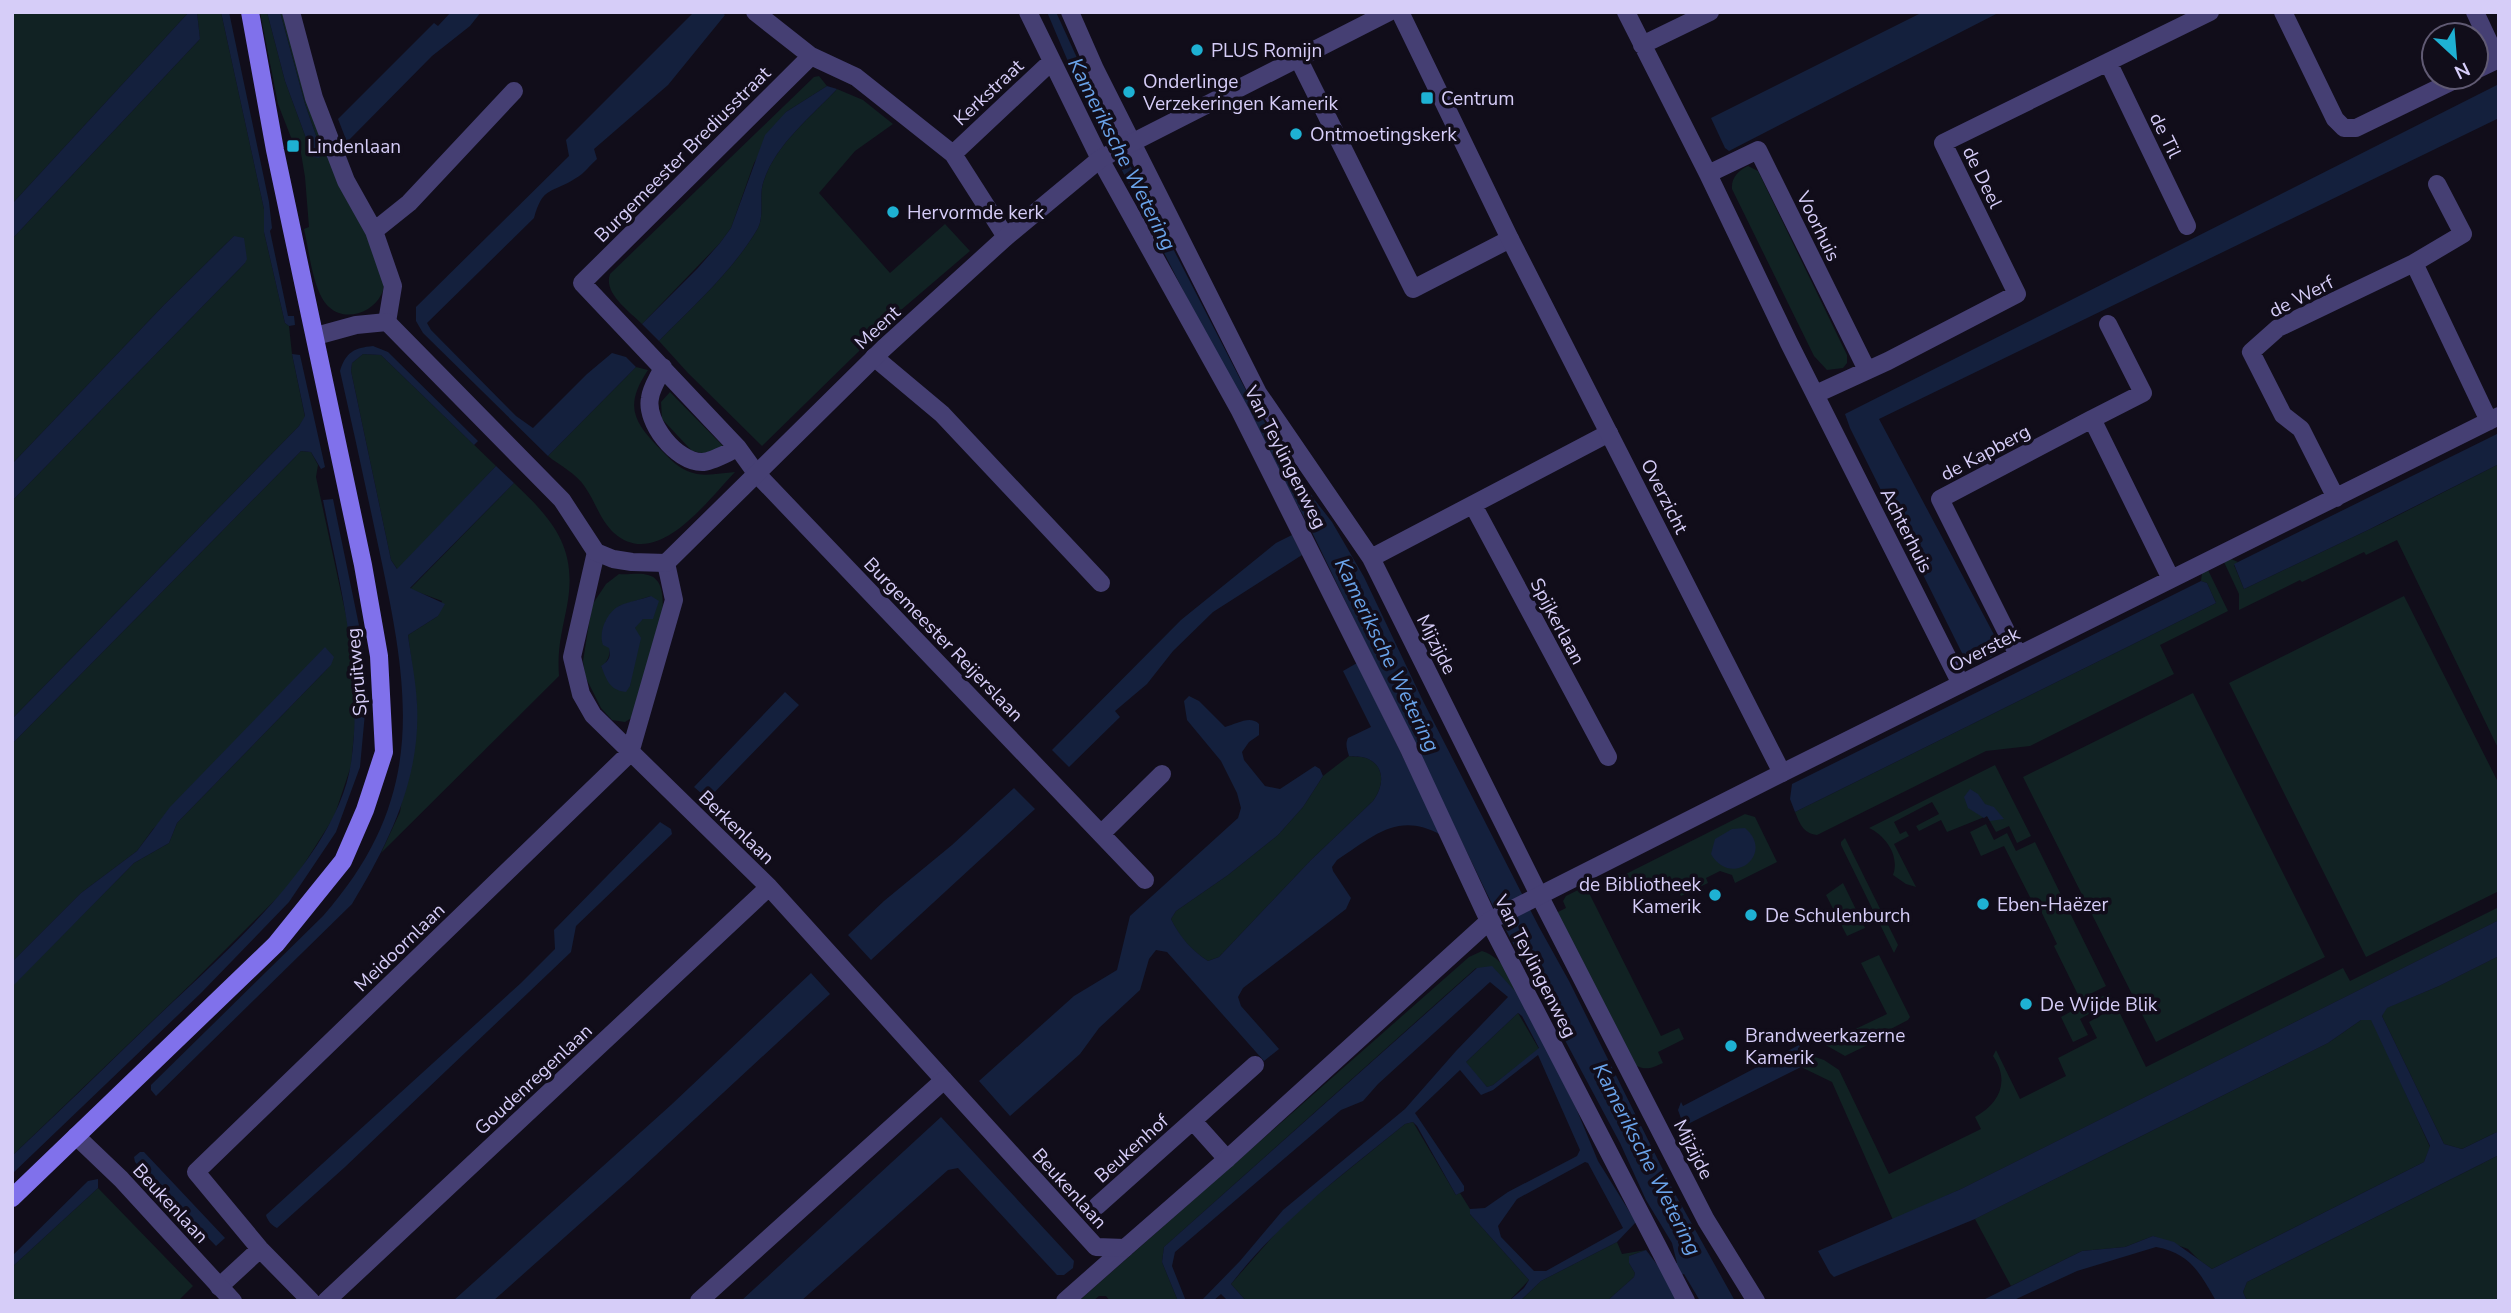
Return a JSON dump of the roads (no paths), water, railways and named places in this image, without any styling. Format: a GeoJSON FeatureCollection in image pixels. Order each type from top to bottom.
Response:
{"type":"FeatureCollection","features":[{"type":"Feature","properties":{"kind":"main road","name":"Spruitweg"},"geometry":{"type":"LineString","coordinates":[[12,1198],[276,944],[343,861],[365,810],[384,752],[379,656],[363,565],[275,150],[250,12]]}},
{"type":"Feature","properties":{"kind":"street"},"geometry":{"type":"LineString","coordinates":[[291,12],[314,98],[346,181],[374,230],[393,286],[387,322]]}},
{"type":"Feature","properties":{"kind":"street"},"geometry":{"type":"LineString","coordinates":[[755,12],[811,56],[856,77],[953,154],[1006,237]]}},
{"type":"Feature","properties":{"kind":"street","name":"Van Teylingenweg"},"geometry":{"type":"LineString","coordinates":[[1028,12],[1052,61],[1117,150],[1297,528],[1682,1293]]}},
{"type":"Feature","properties":{"kind":"street","name":"Mijzijde"},"geometry":{"type":"LineString","coordinates":[[1070,12],[1095,69],[1117,150],[1258,393],[1371,558],[1536,897],[1706,1220],[1756,1301]]}},
{"type":"Feature","properties":{"kind":"street","name":"Meent"},"geometry":{"type":"LineString","coordinates":[[666,563],[874,357],[1006,237],[1117,150],[1389,12]]}},
{"type":"Feature","properties":{"kind":"street","name":"Overzicht"},"geometry":{"type":"LineString","coordinates":[[1400,12],[1510,239],[1782,773]]}},
{"type":"Feature","properties":{"kind":"street"},"geometry":{"type":"LineString","coordinates":[[1626,12],[1816,394]]}},
{"type":"Feature","properties":{"kind":"street"},"geometry":{"type":"LineString","coordinates":[[1642,45],[1710,12]]}},
{"type":"Feature","properties":{"kind":"street","name":"de Deel"},"geometry":{"type":"LineString","coordinates":[[1816,394],[2017,294],[1943,143],[2210,12]]}},
{"type":"Feature","properties":{"kind":"street"},"geometry":{"type":"LineString","coordinates":[[2283,12],[2335,119],[2344,128],[2356,128],[2432,91]]}},
{"type":"Feature","properties":{"kind":"street"},"geometry":{"type":"LineString","coordinates":[[2475,12],[2498,59]]}},
{"type":"Feature","properties":{"kind":"street","name":"Burgemeester Brediusstraat"},"geometry":{"type":"LineString","coordinates":[[582,283],[811,56]]}},
{"type":"Feature","properties":{"kind":"street"},"geometry":{"type":"LineString","coordinates":[[1298,58],[1413,289],[1510,239]]}},
{"type":"Feature","properties":{"kind":"street","name":"Kerkstraat"},"geometry":{"type":"LineString","coordinates":[[953,154],[1052,61]]}},
{"type":"Feature","properties":{"kind":"street","name":"de Til"},"geometry":{"type":"LineString","coordinates":[[2108,62],[2187,226]]}},
{"type":"Feature","properties":{"kind":"street"},"geometry":{"type":"LineString","coordinates":[[374,230],[409,203],[514,91]]}},
{"type":"Feature","properties":{"kind":"street","name":"Voorhuis"},"geometry":{"type":"LineString","coordinates":[[1708,174],[1758,150],[1867,370]]}},
{"type":"Feature","properties":{"kind":"street","name":"de Werf"},"geometry":{"type":"LineString","coordinates":[[2336,498],[2301,429],[2283,415],[2251,352],[2278,328],[2414,262],[2463,234],[2437,184]]}},
{"type":"Feature","properties":{"kind":"street"},"geometry":{"type":"LineString","coordinates":[[2414,262],[2494,419]]}},
{"type":"Feature","properties":{"kind":"street","name":"Burgemeester Reijerslaan"},"geometry":{"type":"LineString","coordinates":[[582,283],[738,448],[756,473],[1145,880]]}},
{"type":"Feature","properties":{"kind":"street"},"geometry":{"type":"LineString","coordinates":[[316,336],[356,325],[387,322]]}},
{"type":"Feature","properties":{"kind":"street"},"geometry":{"type":"LineString","coordinates":[[387,322],[562,500],[596,552],[623,561],[666,563],[674,600],[630,753],[593,715],[581,694],[572,657],[596,552]]}},
{"type":"Feature","properties":{"kind":"street","name":"de Kapberg"},"geometry":{"type":"LineString","coordinates":[[2018,655],[1940,499],[2143,393],[2108,324]]}},
{"type":"Feature","properties":{"kind":"street"},"geometry":{"type":"LineString","coordinates":[[874,357],[942,414],[1101,583]]}},
{"type":"Feature","properties":{"kind":"street"},"geometry":{"type":"LineString","coordinates":[[663,367],[649,400],[655,426],[669,445],[683,456],[702,462],[738,448]]}},
{"type":"Feature","properties":{"kind":"street","name":"Achterhuis"},"geometry":{"type":"LineString","coordinates":[[1816,394],[1961,684]]}},
{"type":"Feature","properties":{"kind":"street"},"geometry":{"type":"LineString","coordinates":[[2092,419],[2171,579]]}},
{"type":"Feature","properties":{"kind":"street","name":"Overstek"},"geometry":{"type":"LineString","coordinates":[[1492,919],[2494,419]]}},
{"type":"Feature","properties":{"kind":"street"},"geometry":{"type":"LineString","coordinates":[[1371,558],[1609,433]]}},
{"type":"Feature","properties":{"kind":"street","name":"Spijkerlaan"},"geometry":{"type":"LineString","coordinates":[[1473,505],[1608,757]]}},
{"type":"Feature","properties":{"kind":"street","name":"Berkenlaan"},"geometry":{"type":"LineString","coordinates":[[630,753],[769,887],[944,1080]]}},
{"type":"Feature","properties":{"kind":"street","name":"Meidoornlaan"},"geometry":{"type":"LineString","coordinates":[[260,1248],[196,1172],[630,753]]}},
{"type":"Feature","properties":{"kind":"street"},"geometry":{"type":"LineString","coordinates":[[1101,834],[1162,774]]}},
{"type":"Feature","properties":{"kind":"street","name":"Goudenregenlaan"},"geometry":{"type":"LineString","coordinates":[[326,1301],[769,887]]}},
{"type":"Feature","properties":{"kind":"street"},"geometry":{"type":"LineString","coordinates":[[1065,1301],[1227,1159],[1492,919]]}},
{"type":"Feature","properties":{"kind":"street","name":"Beukenhof"},"geometry":{"type":"LineString","coordinates":[[1097,1206],[1255,1065]]}},
{"type":"Feature","properties":{"kind":"street"},"geometry":{"type":"LineString","coordinates":[[699,1301],[944,1080]]}},
{"type":"Feature","properties":{"kind":"street","name":"Beukenlaan"},"geometry":{"type":"LineString","coordinates":[[944,1080],[1096,1247],[1125,1248]]}},
{"type":"Feature","properties":{"kind":"street","name":"Beukenhof"},"geometry":{"type":"LineString","coordinates":[[1193,1121],[1227,1159]]}},
{"type":"Feature","properties":{"kind":"street","name":"Beukenlaan"},"geometry":{"type":"LineString","coordinates":[[76,1136],[121,1179],[233,1301]]}},
{"type":"Feature","properties":{"kind":"street"},"geometry":{"type":"LineString","coordinates":[[219,1287],[260,1248],[311,1301]]}},
{"type":"Feature","properties":{"kind":"water"},"geometry":{"type":"Polygon","coordinates":[[[189,12],[197,12],[200,39],[12,239],[12,204],[189,12]]]}},
{"type":"Feature","properties":{"kind":"water"},"geometry":{"type":"Polygon","coordinates":[[[221,12],[229,12],[269,202],[272,228],[270,231],[288,316],[294,316],[295,325],[289,326],[285,323],[264,232],[264,209],[221,12]]]}},
{"type":"Feature","properties":{"kind":"water"},"geometry":{"type":"Polygon","coordinates":[[[267,12],[280,12],[305,104],[322,153],[319,158],[313,157],[285,81],[267,12]]]}},
{"type":"Feature","properties":{"kind":"water"},"geometry":{"type":"Polygon","coordinates":[[[451,12],[481,12],[470,26],[432,56],[347,142],[338,119],[434,23],[438,26],[451,12]]]}},
{"type":"Feature","properties":{"kind":"water"},"geometry":{"type":"Polygon","coordinates":[[[694,12],[721,12],[725,15],[668,85],[594,149],[597,159],[579,176],[545,195],[534,218],[427,323],[516,416],[533,428],[612,353],[626,357],[636,367],[548,456],[423,333],[416,321],[416,307],[569,156],[566,140],[694,12]]]}},
{"type":"Feature","properties":{"kind":"water","name":"Kameriksche Wetering"},"geometry":{"type":"Polygon","coordinates":[[[1047,12],[1056,12],[1094,95],[1253,404],[1314,499],[1332,522],[1364,577],[1423,701],[1569,981],[1674,1192],[1735,1301],[1700,1301],[1675,1264],[1677,1263],[1672,1243],[1646,1200],[1620,1143],[1491,902],[1309,526],[1242,406],[1075,78],[1047,12]]]}},
{"type":"Feature","properties":{"kind":"water"},"geometry":{"type":"Polygon","coordinates":[[[1923,12],[2000,12],[1729,151],[1725,148],[1711,118],[1923,12]]]}},
{"type":"Feature","properties":{"kind":"water"},"geometry":{"type":"Polygon","coordinates":[[[2499,84],[2499,118],[1879,419],[1999,644],[1995,655],[1979,663],[1970,661],[1962,653],[1845,414],[2485,91],[2490,91],[2499,84]]]}},
{"type":"Feature","properties":{"kind":"water"},"geometry":{"type":"Polygon","coordinates":[[[827,86],[837,89],[786,142],[770,167],[762,186],[760,223],[748,244],[712,288],[659,341],[642,324],[697,269],[731,228],[765,135],[786,112],[827,86]]]}},
{"type":"Feature","properties":{"kind":"water"},"geometry":{"type":"Polygon","coordinates":[[[234,236],[244,238],[247,259],[245,263],[12,501],[12,464],[234,236]]]}},
{"type":"Feature","properties":{"kind":"water"},"geometry":{"type":"Polygon","coordinates":[[[373,346],[388,352],[478,441],[474,445],[381,355],[363,354],[352,363],[351,371],[391,560],[397,569],[496,466],[514,483],[410,588],[445,604],[438,616],[408,635],[417,704],[414,758],[400,809],[366,881],[352,904],[156,1096],[151,1085],[323,916],[357,872],[380,829],[395,787],[402,744],[403,699],[398,653],[380,554],[340,371],[345,359],[352,352],[373,346]]]}},
{"type":"Feature","properties":{"kind":"water"},"geometry":{"type":"Polygon","coordinates":[[[292,354],[300,355],[325,467],[321,469],[311,452],[301,451],[12,744],[12,719],[299,426],[305,416],[292,354]]]}},
{"type":"Feature","properties":{"kind":"water"},"geometry":{"type":"Polygon","coordinates":[[[2499,433],[2499,464],[2244,589],[2234,564],[2499,433]]]}},
{"type":"Feature","properties":{"kind":"water"},"geometry":{"type":"Polygon","coordinates":[[[333,499],[362,640],[365,713],[360,767],[336,832],[289,902],[201,993],[12,1174],[12,1156],[214,963],[274,901],[301,868],[324,833],[341,798],[351,763],[354,697],[343,598],[323,500],[333,499]]]}},
{"type":"Feature","properties":{"kind":"water"},"geometry":{"type":"Polygon","coordinates":[[[1292,535],[1302,555],[1213,612],[1173,651],[1147,684],[1115,711],[1120,717],[1069,767],[1052,750],[1181,620],[1276,543],[1292,535]]]}},
{"type":"Feature","properties":{"kind":"water"},"geometry":{"type":"Polygon","coordinates":[[[2201,581],[2207,583],[2216,603],[1795,812],[1790,799],[1792,784],[2201,581]]]}},
{"type":"Feature","properties":{"kind":"water"},"geometry":{"type":"Polygon","coordinates":[[[651,596],[659,601],[653,619],[643,619],[635,628],[641,638],[630,686],[626,692],[620,691],[609,684],[601,666],[610,654],[609,648],[603,645],[603,629],[607,618],[619,606],[651,596]]]}},
{"type":"Feature","properties":{"kind":"water"},"geometry":{"type":"Polygon","coordinates":[[[325,647],[334,657],[331,665],[177,823],[169,843],[134,863],[12,987],[12,962],[81,893],[137,851],[170,807],[325,647]]]}},
{"type":"Feature","properties":{"kind":"water"},"geometry":{"type":"Polygon","coordinates":[[[1357,663],[1441,835],[1412,825],[1399,826],[1375,835],[1337,860],[1332,867],[1333,871],[1351,898],[1346,909],[1243,988],[1238,997],[1241,1006],[1279,1049],[1264,1061],[1167,952],[1156,950],[1149,959],[1140,990],[1099,1028],[1080,1054],[1010,1116],[979,1081],[1074,996],[1117,970],[1130,916],[1238,818],[1241,808],[1237,793],[1221,761],[1187,720],[1184,701],[1189,696],[1199,701],[1225,727],[1247,720],[1259,724],[1259,735],[1249,742],[1242,752],[1244,760],[1265,786],[1280,789],[1315,766],[1323,776],[1303,807],[1278,835],[1228,875],[1176,911],[1171,919],[1186,943],[1208,961],[1219,957],[1311,860],[1373,801],[1379,790],[1381,778],[1377,766],[1366,758],[1349,756],[1347,747],[1348,738],[1371,727],[1343,671],[1357,663]]]}},
{"type":"Feature","properties":{"kind":"water"},"geometry":{"type":"Polygon","coordinates":[[[785,692],[799,705],[708,799],[694,787],[785,692]]]}},
{"type":"Feature","properties":{"kind":"water"},"geometry":{"type":"Polygon","coordinates":[[[1014,788],[1035,809],[871,960],[848,935],[1014,788]]]}},
{"type":"Feature","properties":{"kind":"water"},"geometry":{"type":"Polygon","coordinates":[[[1970,789],[1978,794],[1985,804],[1994,807],[2004,819],[1990,821],[1987,816],[1984,818],[1968,808],[1964,797],[1970,789]]]}},
{"type":"Feature","properties":{"kind":"water"},"geometry":{"type":"Polygon","coordinates":[[[660,822],[671,829],[672,834],[576,926],[571,952],[345,1167],[277,1228],[272,1224],[266,1215],[555,949],[554,930],[660,822]]]}},
{"type":"Feature","properties":{"kind":"water"},"geometry":{"type":"Polygon","coordinates":[[[1745,828],[1753,838],[1756,848],[1753,857],[1739,868],[1719,864],[1711,854],[1715,839],[1732,829],[1745,828]]]}},
{"type":"Feature","properties":{"kind":"water"},"geometry":{"type":"Polygon","coordinates":[[[2499,920],[2499,956],[2387,1008],[2382,1016],[2444,1144],[2462,1149],[2499,1131],[2499,1155],[2247,1282],[2243,1292],[2247,1301],[2216,1301],[2199,1273],[2186,1259],[2156,1247],[2077,1271],[2012,1301],[1981,1301],[2082,1251],[2125,1247],[2153,1236],[2174,1242],[2212,1269],[2424,1162],[2430,1146],[2371,1020],[2361,1020],[2328,1043],[1975,1219],[1834,1277],[1818,1251],[1961,1189],[2499,920]]]}},
{"type":"Feature","properties":{"kind":"water"},"geometry":{"type":"Polygon","coordinates":[[[1492,966],[1525,1006],[1576,1108],[1598,1161],[1636,1222],[1617,1242],[1541,1281],[1520,1301],[1509,1301],[1529,1280],[1470,1214],[1470,1209],[1485,1208],[1508,1192],[1577,1156],[1580,1150],[1538,1055],[1493,1090],[1481,1095],[1460,1070],[1415,1113],[1464,1186],[1464,1191],[1456,1195],[1417,1126],[1413,1122],[1405,1124],[1313,1199],[1250,1261],[1231,1284],[1246,1301],[1228,1301],[1221,1294],[1213,1301],[1201,1301],[1240,1261],[1283,1210],[1405,1109],[1508,997],[1490,982],[1378,1084],[1363,1101],[1341,1110],[1175,1252],[1172,1266],[1186,1301],[1178,1301],[1162,1262],[1164,1247],[1477,968],[1492,966]],[[1518,1013],[1466,1062],[1487,1087],[1539,1048],[1518,1013]],[[1585,1162],[1517,1199],[1498,1226],[1501,1237],[1534,1271],[1546,1271],[1623,1228],[1588,1163],[1585,1162]]]}},
{"type":"Feature","properties":{"kind":"water"},"geometry":{"type":"Polygon","coordinates":[[[811,973],[830,994],[629,1180],[493,1301],[453,1301],[671,1105],[811,973]]]}},
{"type":"Feature","properties":{"kind":"water"},"geometry":{"type":"Polygon","coordinates":[[[1799,1045],[1803,1053],[1798,1059],[1801,1067],[1688,1124],[1683,1124],[1678,1110],[1681,1102],[1683,1106],[1799,1045]]]}},
{"type":"Feature","properties":{"kind":"water"},"geometry":{"type":"Polygon","coordinates":[[[941,1117],[1074,1261],[1073,1268],[1064,1275],[1057,1275],[958,1168],[948,1170],[801,1301],[741,1301],[941,1117]]]}},
{"type":"Feature","properties":{"kind":"water"},"geometry":{"type":"Polygon","coordinates":[[[144,1152],[225,1238],[216,1246],[135,1162],[134,1157],[144,1152]]]}},
{"type":"Feature","properties":{"kind":"water"},"geometry":{"type":"Polygon","coordinates":[[[98,1179],[98,1188],[12,1267],[12,1256],[88,1181],[98,1179]]]}},
{"type":"Feature","properties":{"kind":"water"},"geometry":{"type":"Polygon","coordinates":[[[1646,1250],[1662,1271],[1677,1301],[1607,1301],[1634,1277],[1629,1256],[1646,1250]]]}},
{"type":"Feature","properties":{"kind":"place","name":"PLUS Romijn"},"geometry":{"type":"Point","coordinates":[1197,50]}},
{"type":"Feature","properties":{"kind":"place","name":"Onderlinge Verzekeringen Kamerik"},"geometry":{"type":"Point","coordinates":[1129,92]}},
{"type":"Feature","properties":{"kind":"place","name":"Centrum"},"geometry":{"type":"Point","coordinates":[1427,98]}},
{"type":"Feature","properties":{"kind":"place","name":"Ontmoetingskerk"},"geometry":{"type":"Point","coordinates":[1296,134]}},
{"type":"Feature","properties":{"kind":"place","name":"Lindenlaan"},"geometry":{"type":"Point","coordinates":[293,146]}},
{"type":"Feature","properties":{"kind":"place","name":"Hervormde kerk"},"geometry":{"type":"Point","coordinates":[893,212]}},
{"type":"Feature","properties":{"kind":"place","name":"de Bibliotheek Kamerik"},"geometry":{"type":"Point","coordinates":[1715,895]}},
{"type":"Feature","properties":{"kind":"place","name":"Eben-Haëzer"},"geometry":{"type":"Point","coordinates":[1983,904]}},
{"type":"Feature","properties":{"kind":"place","name":"De Schulenburch"},"geometry":{"type":"Point","coordinates":[1751,915]}},
{"type":"Feature","properties":{"kind":"place","name":"De Wijde Blik"},"geometry":{"type":"Point","coordinates":[2026,1004]}},
{"type":"Feature","properties":{"kind":"place","name":"Brandweerkazerne Kamerik"},"geometry":{"type":"Point","coordinates":[1731,1046]}}]}
